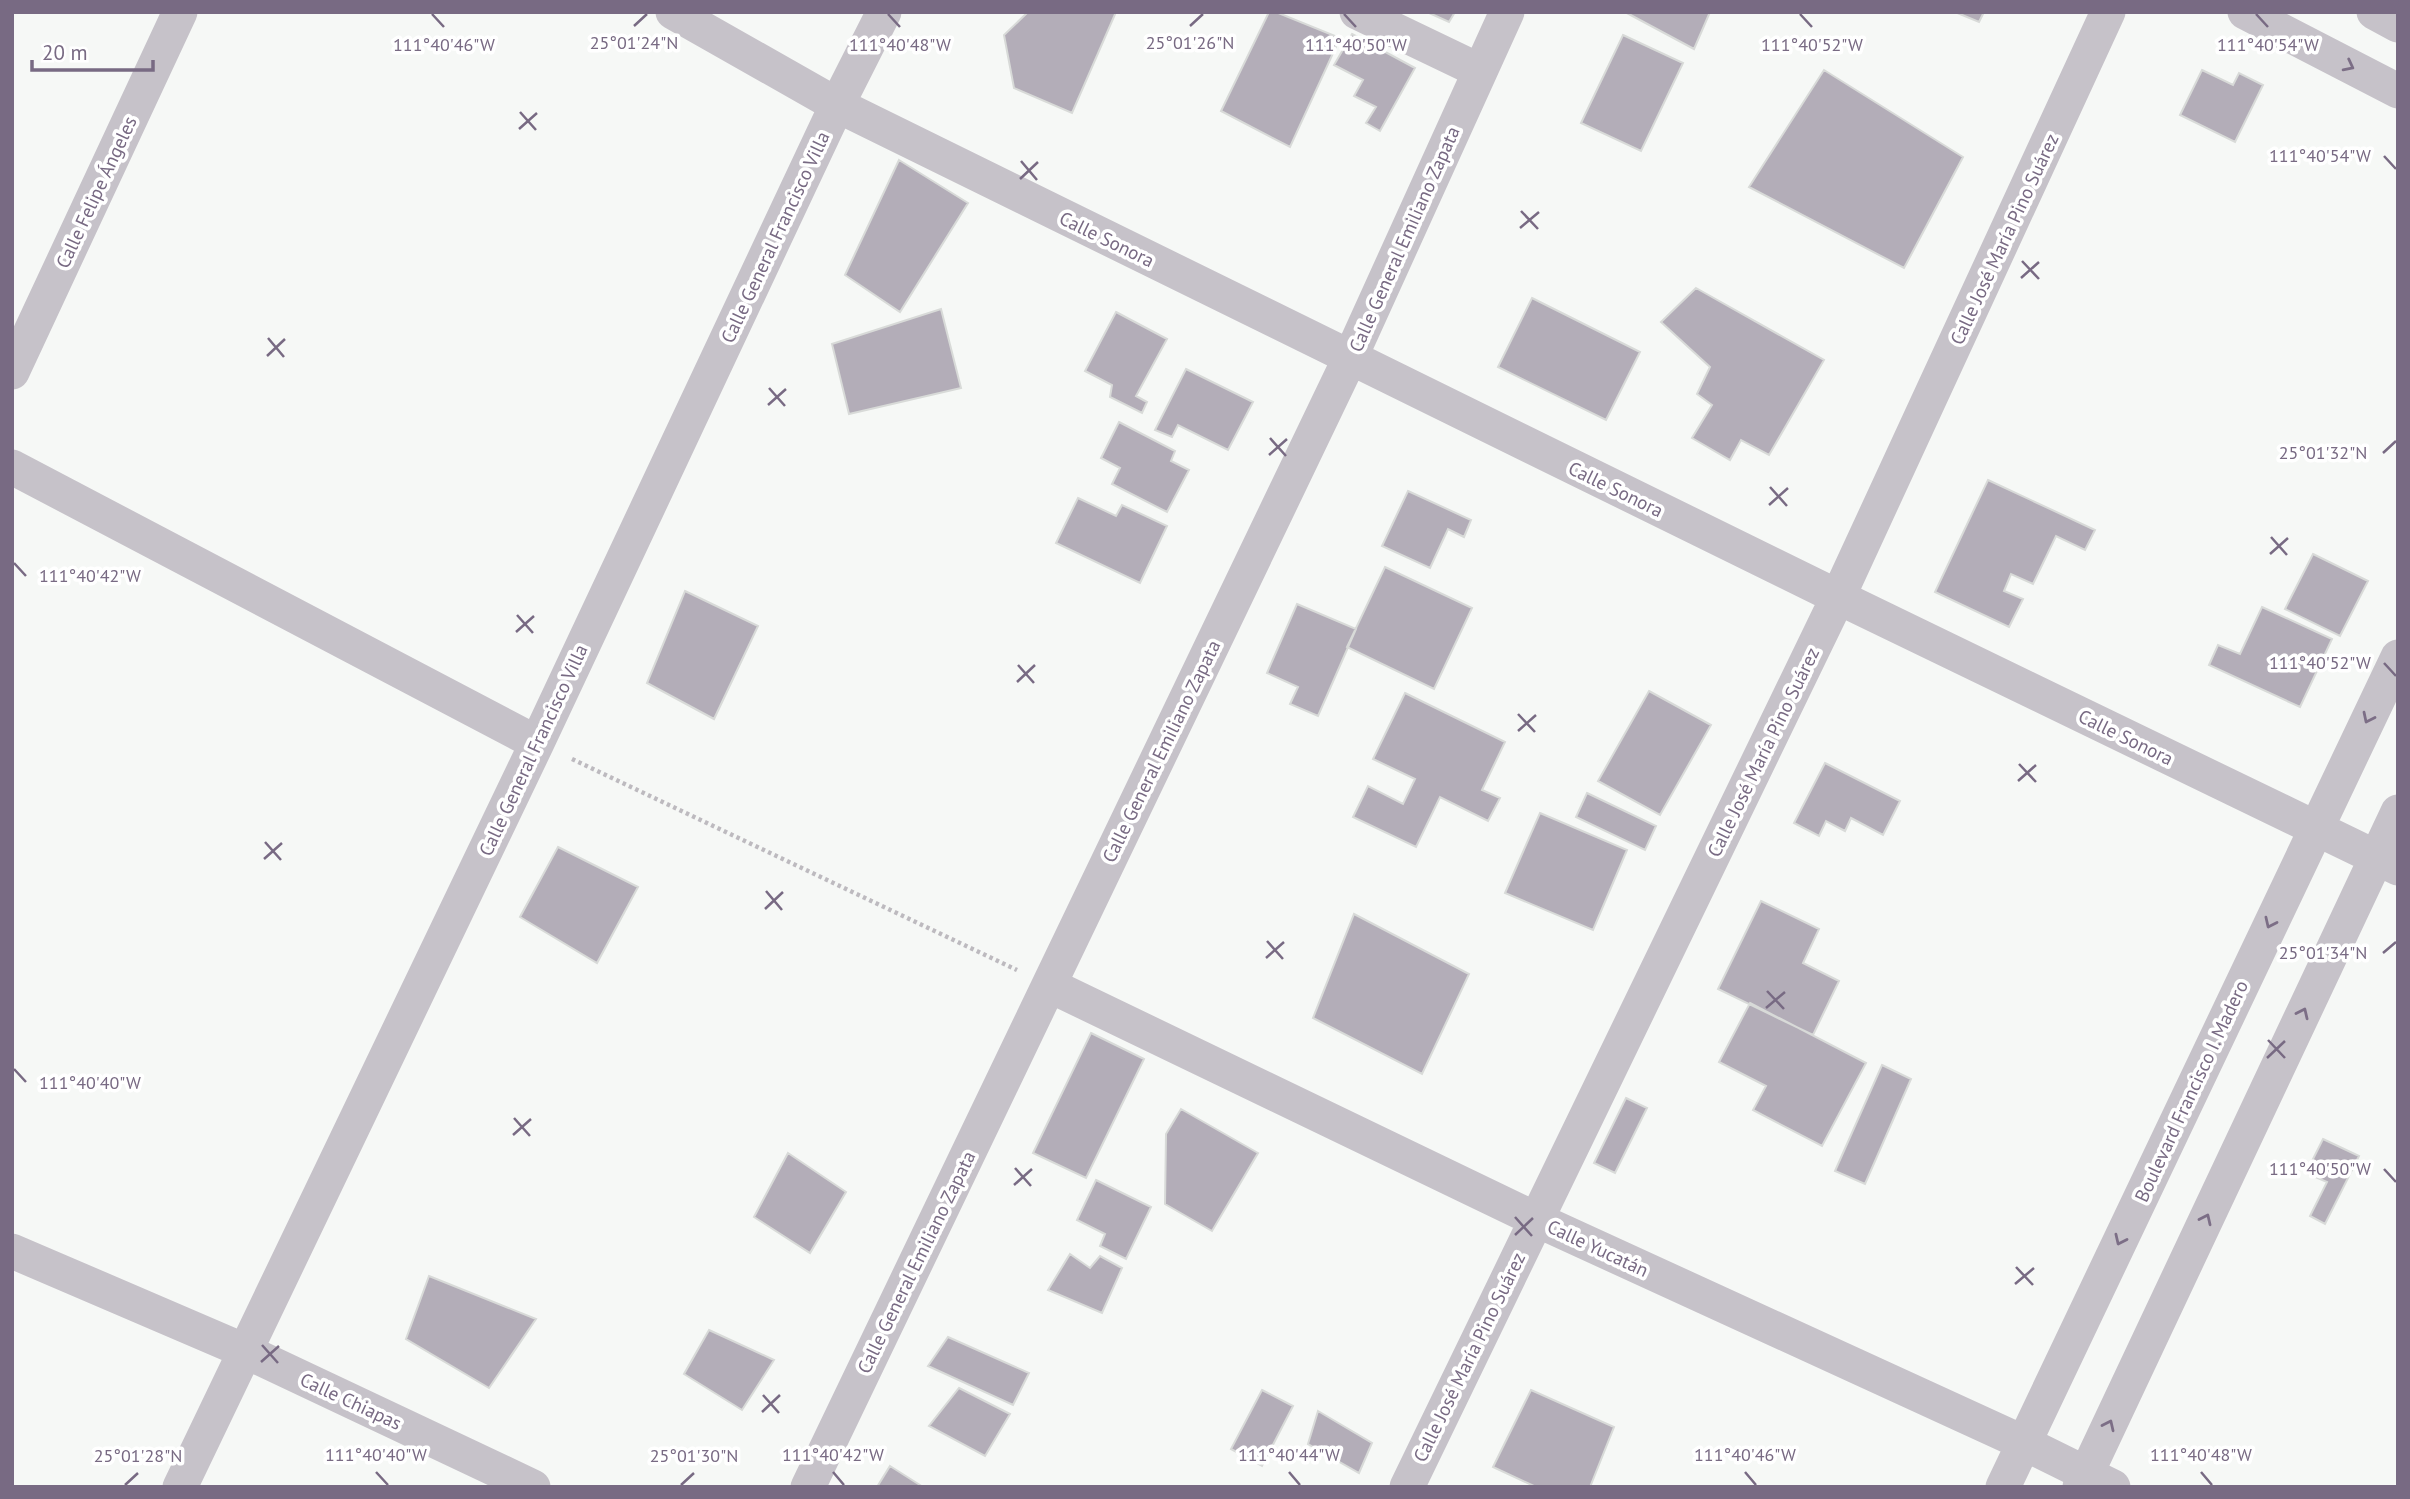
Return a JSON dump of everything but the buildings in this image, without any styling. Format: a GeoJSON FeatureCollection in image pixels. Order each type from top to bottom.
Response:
{"type":"FeatureCollection","features":[{"type":"Feature","properties":{"kind":"street","name":"Calle Felipe Ángeles"},"geometry":{"type":"LineString","coordinates":[[12,372],[180,12]]}},
{"type":"Feature","properties":{"kind":"street","name":"Calle Sonora"},"geometry":{"type":"LineString","coordinates":[[673,12],[837,105],[1838,597],[2387,863]]}},
{"type":"Feature","properties":{"kind":"street","name":"Calle General Francisco Villa"},"geometry":{"type":"LineString","coordinates":[[180,1487],[537,743],[837,105],[884,12]]}},
{"type":"Feature","properties":{"kind":"street"},"geometry":{"type":"LineString","coordinates":[[1357,12],[1480,71]]}},
{"type":"Feature","properties":{"kind":"street","name":"Calle General Emiliano Zapata"},"geometry":{"type":"LineString","coordinates":[[808,1487],[1350,358],[1507,12]]}},
{"type":"Feature","properties":{"kind":"street","name":"Calle José María Pino Suárez"},"geometry":{"type":"LineString","coordinates":[[1407,1487],[1838,597],[2108,12]]}},
{"type":"Feature","properties":{"kind":"street"},"geometry":{"type":"LineString","coordinates":[[2245,12],[2398,91]]}},
{"type":"Feature","properties":{"kind":"street"},"geometry":{"type":"LineString","coordinates":[[2374,12],[2398,25]]}},
{"type":"Feature","properties":{"kind":"street"},"geometry":{"type":"LineString","coordinates":[[12,467],[537,743]]}},
{"type":"Feature","properties":{"kind":"street","name":"Boulevard Francisco I. Madero"},"geometry":{"type":"LineString","coordinates":[[2003,1487],[2398,656]]}},
{"type":"Feature","properties":{"kind":"street"},"geometry":{"type":"LineString","coordinates":[[2093,1482],[2387,863],[2398,812]]}},
{"type":"Feature","properties":{"kind":"street","name":"Calle Yucatán"},"geometry":{"type":"LineString","coordinates":[[1049,985],[1535,1219],[2024,1443],[2093,1482]]}},
{"type":"Feature","properties":{"kind":"street","name":"Calle Chiapas"},"geometry":{"type":"LineString","coordinates":[[12,1251],[245,1351],[531,1486]]}},
{"type":"Feature","properties":{"kind":"path"},"geometry":{"type":"LineString","coordinates":[[537,743],[1049,985]]}}]}
